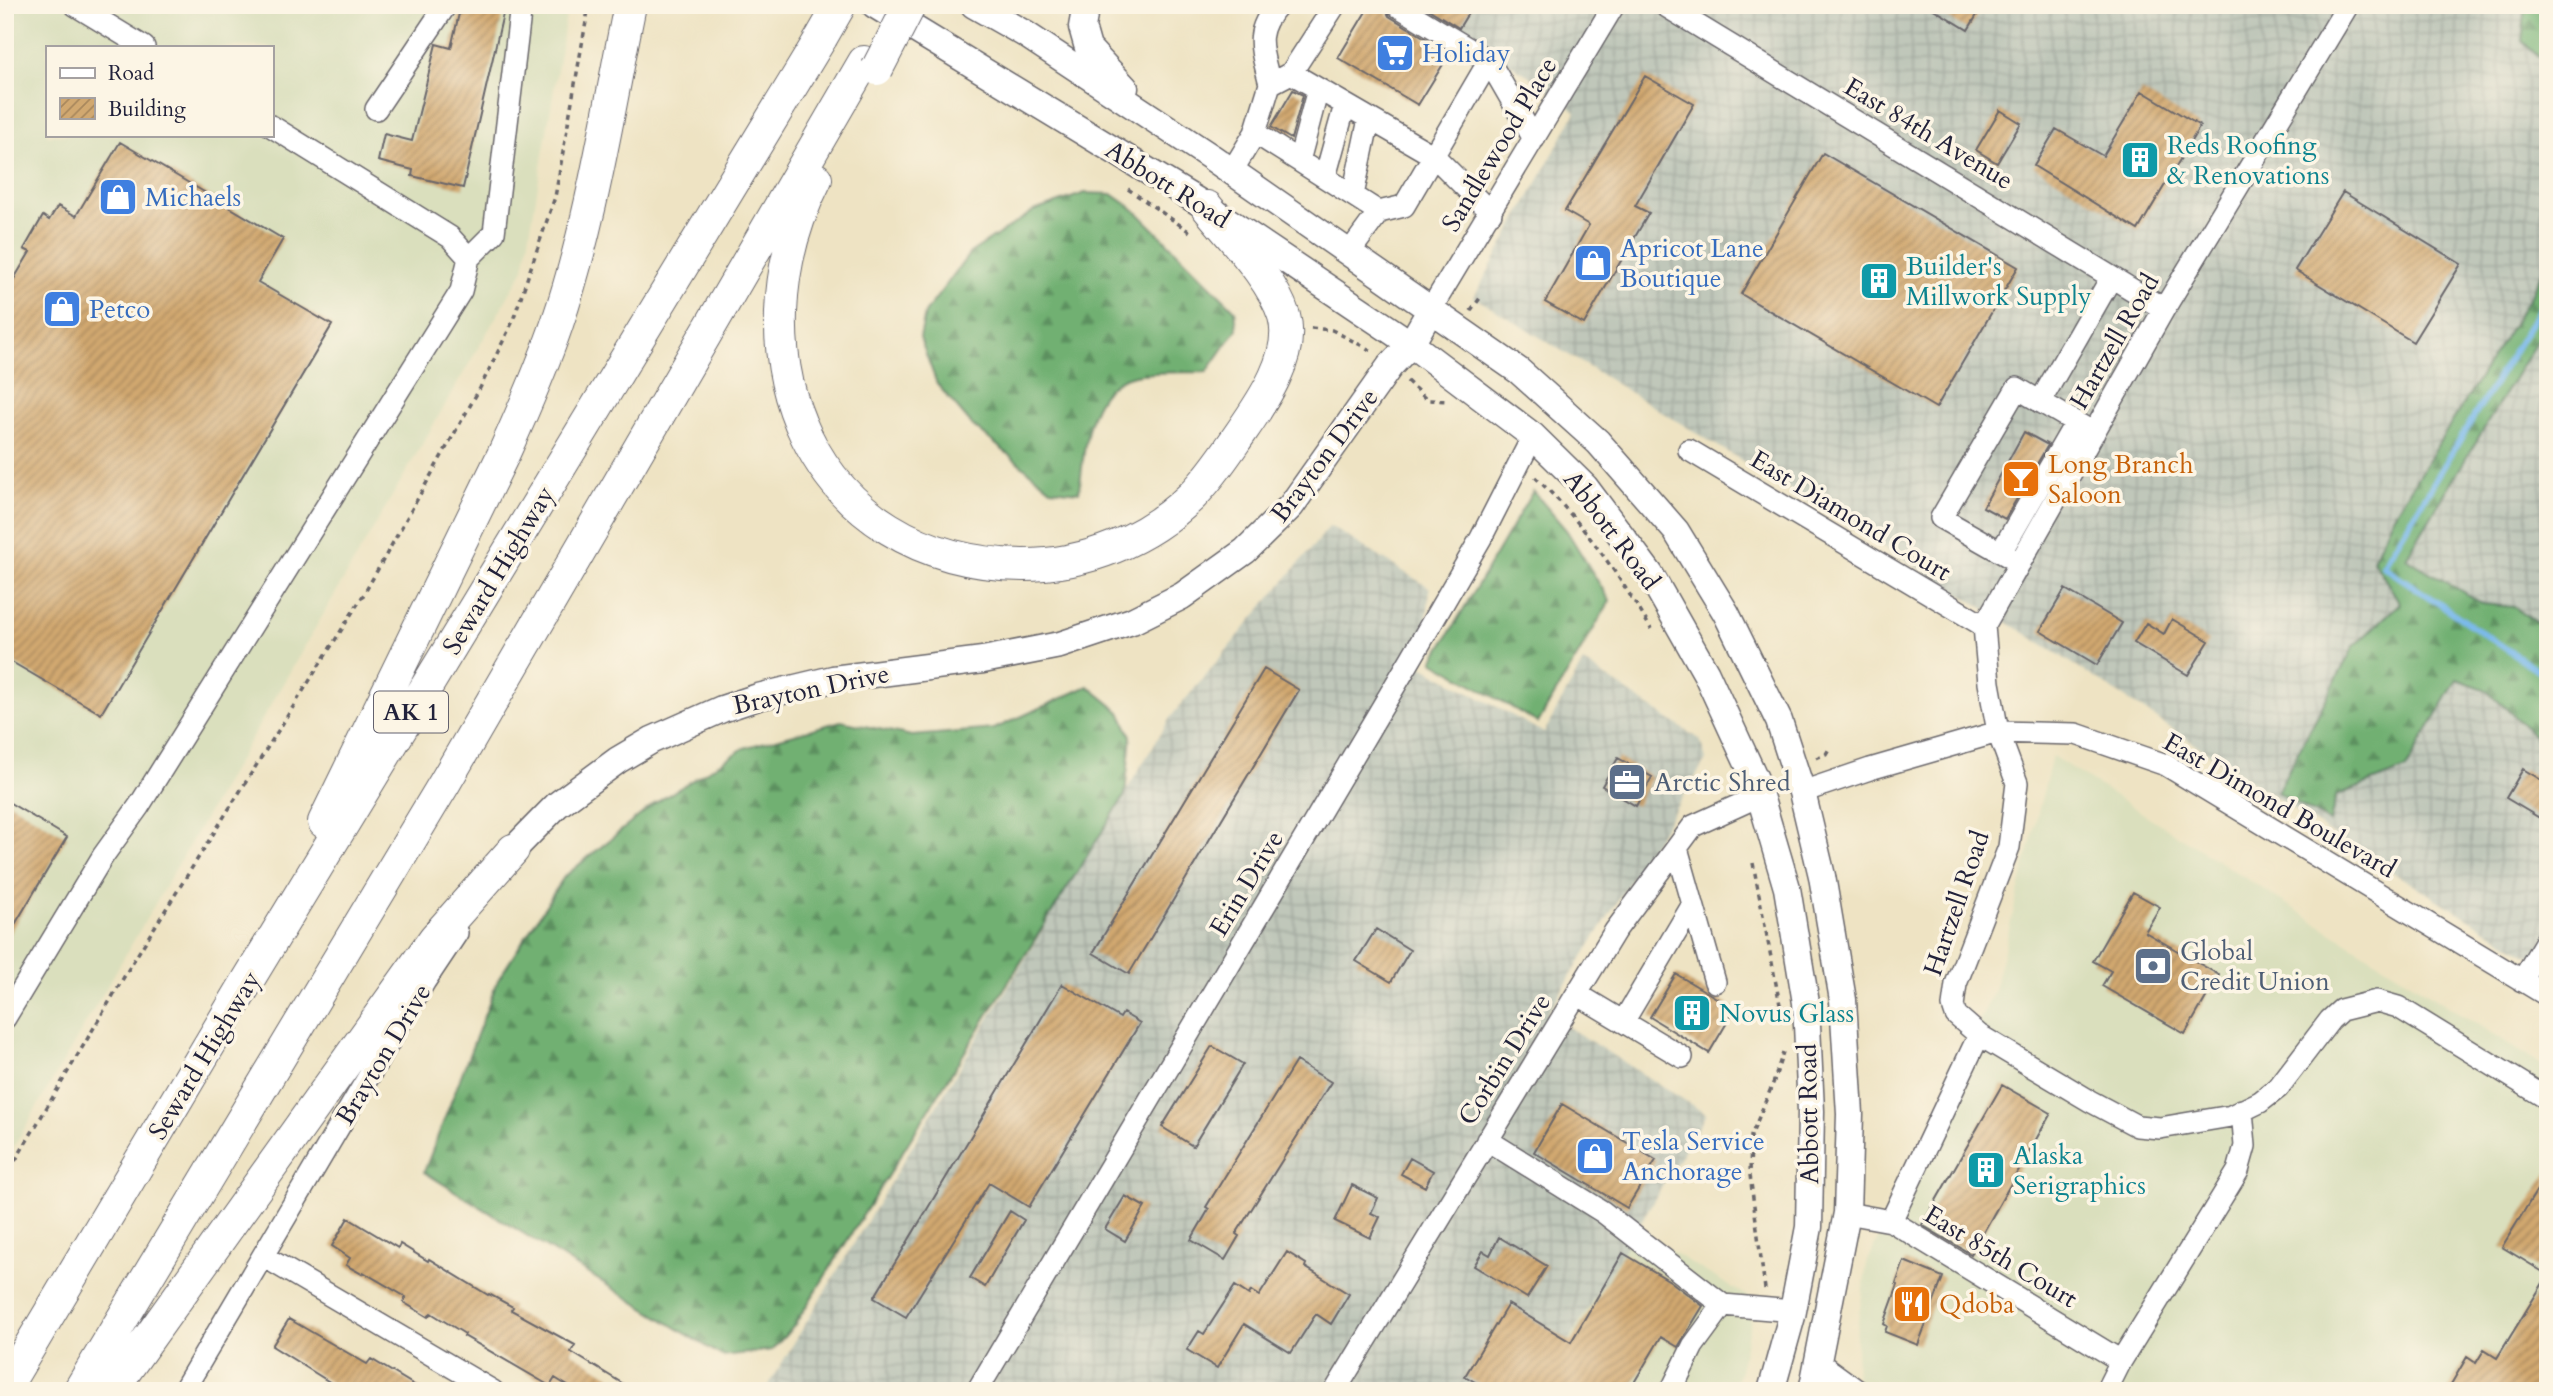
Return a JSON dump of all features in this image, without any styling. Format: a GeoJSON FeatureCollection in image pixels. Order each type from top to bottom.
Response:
{"type":"FeatureCollection","features":[{"type":"Feature","properties":{"kind":"highway"},"geometry":{"type":"LineString","coordinates":[[242,990],[504,453],[542,364],[557,324],[586,214],[630,5]]}},
{"type":"Feature","properties":{"kind":"highway","name":"Seward Highway"},"geometry":{"type":"LineString","coordinates":[[5,1388],[242,990],[840,5]]}},
{"type":"Feature","properties":{"kind":"highway","name":"AK 1"},"geometry":{"type":"LineString","coordinates":[[79,1391],[871,66],[900,5]]}},
{"type":"Feature","properties":{"kind":"highway"},"geometry":{"type":"LineString","coordinates":[[910,5],[871,66],[797,220],[788,255],[781,303],[783,368],[798,422],[813,452],[832,478],[874,517],[895,532],[920,544],[972,561],[1005,565],[1059,563],[1090,556],[1137,537],[1168,517],[1201,486],[1226,455],[1274,379],[1284,350],[1284,318],[1275,295],[1200,220]]}},
{"type":"Feature","properties":{"kind":"highway"},"geometry":{"type":"LineString","coordinates":[[111,1391],[435,938],[513,850]]}},
{"type":"Feature","properties":{"kind":"main road","name":"Abbott Road"},"geometry":{"type":"LineString","coordinates":[[874,5],[1200,220],[1411,344],[1533,436],[1585,487],[1650,574],[1706,673],[1755,779],[1787,888],[1806,1003],[1811,1111],[1809,1227],[1793,1311],[1771,1391]]}},
{"type":"Feature","properties":{"kind":"main road","name":"Abbott Road"},"geometry":{"type":"LineString","coordinates":[[974,5],[1026,34],[1155,120],[1519,371],[1588,433],[1676,531],[1726,612],[1773,709],[1802,792],[1822,876],[1843,1000],[1850,1114],[1847,1213],[1818,1362],[1809,1391]]}},
{"type":"Feature","properties":{"kind":"main road"},"geometry":{"type":"LineString","coordinates":[[1086,5],[1082,27],[1088,48],[1155,120]]}},
{"type":"Feature","properties":{"kind":"main road","name":"Brayton Drive"},"geometry":{"type":"LineString","coordinates":[[513,850],[557,806],[618,760],[663,734],[722,709],[758,697],[833,679],[984,660],[1060,646],[1132,621],[1182,596],[1245,551],[1281,517],[1309,482],[1390,366],[1411,344],[1431,309]]}},
{"type":"Feature","properties":{"kind":"main road"},"geometry":{"type":"LineString","coordinates":[[1759,796],[1802,792]]}},
{"type":"Feature","properties":{"kind":"main road"},"geometry":{"type":"LineString","coordinates":[[1809,1227],[1817,1258],[1814,1290],[1800,1355],[1801,1376],[1809,1391]]}},
{"type":"Feature","properties":{"kind":"street"},"geometry":{"type":"LineString","coordinates":[[75,5],[142,46]]}},
{"type":"Feature","properties":{"kind":"street"},"geometry":{"type":"LineString","coordinates":[[376,109],[446,5]]}},
{"type":"Feature","properties":{"kind":"street"},"geometry":{"type":"LineString","coordinates":[[5,1018],[103,856],[139,806],[461,291],[469,258],[494,233],[520,5]]}},
{"type":"Feature","properties":{"kind":"street"},"geometry":{"type":"LineString","coordinates":[[1232,172],[1255,133],[1270,84],[1259,41],[1265,19],[1278,5]]}},
{"type":"Feature","properties":{"kind":"street"},"geometry":{"type":"LineString","coordinates":[[1270,84],[1291,73],[1335,5]]}},
{"type":"Feature","properties":{"kind":"street"},"geometry":{"type":"LineString","coordinates":[[1396,5],[1489,61],[1534,139]]}},
{"type":"Feature","properties":{"kind":"street","name":"Sandlewood Place"},"geometry":{"type":"LineString","coordinates":[[1431,309],[1614,5]]}},
{"type":"Feature","properties":{"kind":"street","name":"East 84th Avenue"},"geometry":{"type":"LineString","coordinates":[[1664,5],[2164,309]]}},
{"type":"Feature","properties":{"kind":"street","name":"Hartzell Road"},"geometry":{"type":"LineString","coordinates":[[2348,5],[2164,309],[2085,428],[2020,563],[1984,626],[1989,683],[1998,732],[2017,783],[2009,847],[1956,984],[1953,1006],[1956,1015],[1979,1035],[2137,1126],[2160,1128],[2231,1116],[2260,1102],[2278,1088],[2330,1020],[2341,1010],[2377,1001],[2398,1007],[2548,1099]]}},
{"type":"Feature","properties":{"kind":"street"},"geometry":{"type":"LineString","coordinates":[[1349,253],[1380,212],[1404,206],[1489,61]]}},
{"type":"Feature","properties":{"kind":"street"},"geometry":{"type":"LineString","coordinates":[[1291,73],[1434,156],[1490,213]]}},
{"type":"Feature","properties":{"kind":"street"},"geometry":{"type":"LineString","coordinates":[[1299,161],[1318,89]]}},
{"type":"Feature","properties":{"kind":"street"},"geometry":{"type":"LineString","coordinates":[[1325,177],[1345,105]]}},
{"type":"Feature","properties":{"kind":"street"},"geometry":{"type":"LineString","coordinates":[[1353,195],[1369,119]]}},
{"type":"Feature","properties":{"kind":"street"},"geometry":{"type":"LineString","coordinates":[[273,127],[450,237],[469,258]]}},
{"type":"Feature","properties":{"kind":"street"},"geometry":{"type":"LineString","coordinates":[[1255,133],[1380,212]]}},
{"type":"Feature","properties":{"kind":"street"},"geometry":{"type":"LineString","coordinates":[[2040,402],[2110,278]]}},
{"type":"Feature","properties":{"kind":"street"},"geometry":{"type":"LineString","coordinates":[[2001,552],[2085,428],[2017,388],[1941,518],[2020,563]]}},
{"type":"Feature","properties":{"kind":"street","name":"Erin Drive"},"geometry":{"type":"LineString","coordinates":[[977,1391],[1412,657],[1481,538],[1533,436]]}},
{"type":"Feature","properties":{"kind":"street","name":"East Diamond Court"},"geometry":{"type":"LineString","coordinates":[[1689,450],[1984,626]]}},
{"type":"Feature","properties":{"kind":"street","name":"East Dimond Boulevard"},"geometry":{"type":"LineString","coordinates":[[1802,792],[1998,732],[2076,734],[2166,765],[2548,996]]}},
{"type":"Feature","properties":{"kind":"street","name":"Corbin Drive"},"geometry":{"type":"LineString","coordinates":[[1335,1391],[1615,931],[1693,826],[1759,796]]}},
{"type":"Feature","properties":{"kind":"street"},"geometry":{"type":"LineString","coordinates":[[1677,848],[1715,982]]}},
{"type":"Feature","properties":{"kind":"street","name":"Brayton Drive"},"geometry":{"type":"LineString","coordinates":[[183,1391],[425,981],[513,850]]}},
{"type":"Feature","properties":{"kind":"street"},"geometry":{"type":"LineString","coordinates":[[1623,1022],[1693,904]]}},
{"type":"Feature","properties":{"kind":"street"},"geometry":{"type":"LineString","coordinates":[[2522,981],[2548,937]]}},
{"type":"Feature","properties":{"kind":"street"},"geometry":{"type":"LineString","coordinates":[[1577,994],[1682,1057]]}},
{"type":"Feature","properties":{"kind":"street"},"geometry":{"type":"LineString","coordinates":[[1891,1222],[1979,1035]]}},
{"type":"Feature","properties":{"kind":"street"},"geometry":{"type":"LineString","coordinates":[[2106,1391],[2238,1171],[2245,1146],[2242,1110]]}},
{"type":"Feature","properties":{"kind":"street"},"geometry":{"type":"LineString","coordinates":[[1487,1140],[1603,1212],[1723,1306],[1793,1311]]}},
{"type":"Feature","properties":{"kind":"street","name":"East 85th Court"},"geometry":{"type":"LineString","coordinates":[[1847,1213],[1891,1222],[2121,1362]]}},
{"type":"Feature","properties":{"kind":"street"},"geometry":{"type":"LineString","coordinates":[[263,1256],[493,1391]]}},
{"type":"Feature","properties":{"kind":"street"},"geometry":{"type":"LineString","coordinates":[[1671,1391],[1693,1346],[1723,1306]]}},
{"type":"Feature","properties":{"kind":"street"},"geometry":{"type":"LineString","coordinates":[[1818,1362],[1858,1391]]}},
{"type":"Feature","properties":{"kind":"path"},"geometry":{"type":"LineString","coordinates":[[5,1178],[134,960],[364,594],[492,363],[516,312],[555,197],[589,5]]}},
{"type":"Feature","properties":{"kind":"path"},"geometry":{"type":"LineString","coordinates":[[1125,187],[1200,220]]}},
{"type":"Feature","properties":{"kind":"path"},"geometry":{"type":"LineString","coordinates":[[1301,327],[1332,330],[1368,348]]}},
{"type":"Feature","properties":{"kind":"path"},"geometry":{"type":"LineString","coordinates":[[1427,400],[1450,401]]}},
{"type":"Feature","properties":{"kind":"path"},"geometry":{"type":"LineString","coordinates":[[1520,463],[1551,492],[1596,547],[1634,600],[1654,634]]}},
{"type":"Feature","properties":{"kind":"path"},"geometry":{"type":"LineString","coordinates":[[1814,764],[1813,759],[1826,754],[1830,747]]}},
{"type":"Feature","properties":{"kind":"path"},"geometry":{"type":"LineString","coordinates":[[1753,862],[1782,1014]]}},
{"type":"Feature","properties":{"kind":"path"},"geometry":{"type":"LineString","coordinates":[[1764,1309],[1765,1286],[1750,1175],[1751,1136],[1784,1050]]}},
{"type":"Feature","properties":{"kind":"shaded area"},"geometry":{"type":"Polygon","coordinates":[[[5,5],[568,5],[524,269],[5,1162],[5,5]]]}},
{"type":"Feature","properties":{"kind":"shaded area"},"geometry":{"type":"Polygon","coordinates":[[[1411,5],[2548,5],[2548,967],[2348,845],[2049,648],[1474,297],[1576,112],[1528,75],[1411,5]]]}},
{"type":"Feature","properties":{"kind":"shaded area"},"geometry":{"type":"Polygon","coordinates":[[[1330,526],[1430,588],[1422,666],[1544,733],[1583,662],[1700,740],[1706,760],[1547,1014],[1706,1114],[1538,1391],[765,1391],[1170,718],[1330,526]]]}},
{"type":"Feature","properties":{"kind":"shaded area"},"geometry":{"type":"Polygon","coordinates":[[[2052,756],[2548,1069],[2548,1391],[1857,1391],[1856,1335],[1867,1263],[1994,990],[2052,756]]]}},
{"type":"Feature","properties":{"kind":"shaded area"},"geometry":{"type":"Polygon","coordinates":[[[1635,1230],[1755,1301],[1739,1374],[1732,1391],[1538,1391],[1635,1230]]]}},
{"type":"Feature","properties":{"kind":"green space"},"geometry":{"type":"Polygon","coordinates":[[[2526,5],[2548,5],[2548,66],[2522,41],[2526,5]]]}},
{"type":"Feature","properties":{"kind":"green space"},"geometry":{"type":"Polygon","coordinates":[[[1085,193],[1112,194],[1135,210],[1235,310],[1237,329],[1207,372],[1139,374],[1116,383],[1104,394],[1095,408],[1090,424],[1079,492],[1051,489],[972,425],[937,384],[920,338],[925,313],[970,253],[1034,211],[1085,193]]]}},
{"type":"Feature","properties":{"kind":"green space"},"geometry":{"type":"Polygon","coordinates":[[[2548,262],[2548,322],[2406,558],[2483,604],[2514,607],[2548,631],[2548,744],[2545,746],[2487,690],[2457,679],[2406,769],[2336,796],[2330,822],[2277,792],[2354,646],[2400,603],[2373,560],[2391,520],[2529,298],[2548,262]]]}},
{"type":"Feature","properties":{"kind":"green space"},"geometry":{"type":"Polygon","coordinates":[[[1533,491],[1567,531],[1610,601],[1538,723],[1433,661],[1533,491]]]}},
{"type":"Feature","properties":{"kind":"green space"},"geometry":{"type":"Polygon","coordinates":[[[1088,686],[1120,712],[1131,736],[1125,795],[794,1326],[772,1350],[722,1356],[424,1172],[498,980],[564,877],[654,804],[744,748],[841,721],[912,736],[994,729],[1088,686]]]}},
{"type":"Feature","properties":{"kind":"building"},"geometry":{"type":"Polygon","coordinates":[[[461,5],[505,5],[463,188],[412,176],[413,170],[378,161],[384,134],[412,141],[436,44],[451,48],[461,5]]]}},
{"type":"Feature","properties":{"kind":"building","name":"Holiday"},"geometry":{"type":"Polygon","coordinates":[[[1370,5],[1383,5],[1389,16],[1450,53],[1418,105],[1338,58],[1370,5]]]}},
{"type":"Feature","properties":{"kind":"building"},"geometry":{"type":"Polygon","coordinates":[[[1422,5],[1473,5],[1459,28],[1422,5]]]}},
{"type":"Feature","properties":{"kind":"building"},"geometry":{"type":"Polygon","coordinates":[[[1927,5],[1983,5],[1968,30],[1927,5]]]}},
{"type":"Feature","properties":{"kind":"building"},"geometry":{"type":"Polygon","coordinates":[[[1645,76],[1694,104],[1635,206],[1649,213],[1584,324],[1545,302],[1589,225],[1565,211],[1645,76]]]}},
{"type":"Feature","properties":{"kind":"building"},"geometry":{"type":"Polygon","coordinates":[[[1293,90],[1303,95],[1291,139],[1271,127],[1293,90]]]}},
{"type":"Feature","properties":{"kind":"building","name":"Reds Roofing & Renovations"},"geometry":{"type":"Polygon","coordinates":[[[2142,91],[2200,126],[2138,230],[2034,166],[2056,129],[2103,156],[2142,91]]]}},
{"type":"Feature","properties":{"kind":"building"},"geometry":{"type":"Polygon","coordinates":[[[2000,110],[2021,123],[1997,163],[1976,150],[2000,110]]]}},
{"type":"Feature","properties":{"kind":"building"},"geometry":{"type":"Polygon","coordinates":[[[120,142],[283,239],[258,282],[332,325],[101,714],[5,658],[5,294],[30,252],[24,249],[43,216],[49,220],[58,206],[76,216],[120,142]]]}},
{"type":"Feature","properties":{"kind":"building","name":"Builder's Millwork Supply"},"geometry":{"type":"Polygon","coordinates":[[[1823,153],[2018,267],[1936,408],[1741,294],[1823,153]]]}},
{"type":"Feature","properties":{"kind":"building"},"geometry":{"type":"Polygon","coordinates":[[[2343,192],[2461,264],[2413,342],[2295,270],[2343,192]]]}},
{"type":"Feature","properties":{"kind":"building"},"geometry":{"type":"Polygon","coordinates":[[[2024,432],[2048,445],[2005,519],[1983,507],[2024,432]]]}},
{"type":"Feature","properties":{"kind":"building"},"geometry":{"type":"Polygon","coordinates":[[[2065,589],[2122,623],[2097,665],[2040,631],[2065,589]]]}},
{"type":"Feature","properties":{"kind":"building"},"geometry":{"type":"Polygon","coordinates":[[[2172,619],[2209,641],[2188,675],[2134,643],[2146,623],[2164,634],[2172,619]]]}},
{"type":"Feature","properties":{"kind":"building"},"geometry":{"type":"Polygon","coordinates":[[[1264,669],[1299,690],[1129,974],[1093,953],[1264,669]]]}},
{"type":"Feature","properties":{"kind":"building","name":"Arctic Shred"},"geometry":{"type":"Polygon","coordinates":[[[1618,758],[1652,777],[1636,806],[1602,786],[1618,758]]]}},
{"type":"Feature","properties":{"kind":"building"},"geometry":{"type":"Polygon","coordinates":[[[2523,769],[2548,784],[2548,823],[2506,798],[2523,769]]]}},
{"type":"Feature","properties":{"kind":"building"},"geometry":{"type":"Polygon","coordinates":[[[5,800],[67,837],[5,941],[5,800]]]}},
{"type":"Feature","properties":{"kind":"building","name":"Global Credit Union"},"geometry":{"type":"Polygon","coordinates":[[[2133,892],[2160,907],[2145,932],[2219,975],[2185,1034],[2102,986],[2111,971],[2093,961],[2133,892]]]}},
{"type":"Feature","properties":{"kind":"building"},"geometry":{"type":"Polygon","coordinates":[[[1376,929],[1410,950],[1391,982],[1356,961],[1376,929]]]}},
{"type":"Feature","properties":{"kind":"building","name":"Novus Glass"},"geometry":{"type":"Polygon","coordinates":[[[1676,974],[1735,1009],[1709,1053],[1650,1017],[1676,974]]]}},
{"type":"Feature","properties":{"kind":"building"},"geometry":{"type":"Polygon","coordinates":[[[1062,984],[1120,1018],[1123,1013],[1140,1023],[1029,1207],[989,1183],[906,1317],[874,1298],[1062,984]]]}},
{"type":"Feature","properties":{"kind":"building"},"geometry":{"type":"Polygon","coordinates":[[[1212,1046],[1243,1064],[1193,1146],[1162,1127],[1212,1046]]]}},
{"type":"Feature","properties":{"kind":"building"},"geometry":{"type":"Polygon","coordinates":[[[1296,1061],[1331,1082],[1236,1234],[1239,1236],[1225,1260],[1191,1240],[1209,1209],[1206,1207],[1296,1061]]]}},
{"type":"Feature","properties":{"kind":"building","name":"Alaska Serigraphics"},"geometry":{"type":"Polygon","coordinates":[[[2002,1085],[2051,1113],[1971,1254],[1922,1225],[2002,1085]]]}},
{"type":"Feature","properties":{"kind":"building","name":"Tesla Service Anchorage"},"geometry":{"type":"Polygon","coordinates":[[[1562,1104],[1656,1160],[1627,1208],[1534,1152],[1562,1104]]]}},
{"type":"Feature","properties":{"kind":"building"},"geometry":{"type":"Polygon","coordinates":[[[1410,1158],[1433,1171],[1425,1187],[1401,1174],[1410,1158]]]}},
{"type":"Feature","properties":{"kind":"building"},"geometry":{"type":"Polygon","coordinates":[[[2548,1172],[2548,1275],[2502,1247],[2548,1172]]]}},
{"type":"Feature","properties":{"kind":"building"},"geometry":{"type":"Polygon","coordinates":[[[1352,1185],[1378,1198],[1371,1213],[1380,1217],[1370,1238],[1335,1221],[1352,1185]]]}},
{"type":"Feature","properties":{"kind":"building"},"geometry":{"type":"Polygon","coordinates":[[[1125,1196],[1145,1207],[1125,1241],[1105,1229],[1125,1196]]]}},
{"type":"Feature","properties":{"kind":"building"},"geometry":{"type":"Polygon","coordinates":[[[1010,1211],[1024,1220],[985,1287],[970,1278],[1010,1211]]]}},
{"type":"Feature","properties":{"kind":"building"},"geometry":{"type":"Polygon","coordinates":[[[348,1218],[398,1248],[400,1244],[513,1307],[511,1310],[575,1345],[571,1352],[635,1391],[576,1391],[555,1378],[550,1386],[464,1336],[465,1334],[431,1313],[428,1317],[403,1302],[406,1297],[346,1265],[350,1258],[332,1246],[348,1218]]]}},
{"type":"Feature","properties":{"kind":"building"},"geometry":{"type":"Polygon","coordinates":[[[1499,1237],[1547,1266],[1527,1298],[1474,1266],[1483,1251],[1490,1255],[1499,1237]]]}},
{"type":"Feature","properties":{"kind":"building"},"geometry":{"type":"Polygon","coordinates":[[[1287,1252],[1306,1264],[1305,1267],[1349,1294],[1331,1324],[1316,1314],[1291,1353],[1244,1324],[1217,1368],[1187,1350],[1199,1331],[1204,1334],[1235,1286],[1249,1295],[1251,1291],[1259,1296],[1287,1252]]]}},
{"type":"Feature","properties":{"kind":"building"},"geometry":{"type":"Polygon","coordinates":[[[1623,1253],[1670,1281],[1703,1306],[1678,1347],[1661,1337],[1629,1391],[1490,1391],[1465,1376],[1508,1304],[1571,1342],[1623,1253]]]}},
{"type":"Feature","properties":{"kind":"building","name":"Qdoba"},"geometry":{"type":"Polygon","coordinates":[[[1904,1261],[1943,1277],[1918,1345],[1885,1332],[1887,1326],[1884,1324],[1904,1261]]]}},
{"type":"Feature","properties":{"kind":"building"},"geometry":{"type":"Polygon","coordinates":[[[2548,1275],[2548,1391],[2447,1391],[2467,1357],[2476,1363],[2484,1350],[2497,1358],[2548,1275]]]}},
{"type":"Feature","properties":{"kind":"building"},"geometry":{"type":"Polygon","coordinates":[[[289,1319],[367,1364],[371,1359],[424,1391],[344,1391],[272,1346],[289,1319]]]}},
{"type":"Feature","properties":{"kind":"waterway"},"geometry":{"type":"LineString","coordinates":[[2543,5],[2548,13]]}},
{"type":"Feature","properties":{"kind":"waterway"},"geometry":{"type":"LineString","coordinates":[[2548,295],[2383,566],[2548,677]]}},
{"type":"Feature","properties":{"kind":"place","name":"Holiday"},"geometry":{"type":"Point","coordinates":[1395,53]}},
{"type":"Feature","properties":{"kind":"place","name":"Reds Roofing & Renovations"},"geometry":{"type":"Point","coordinates":[2140,160]}},
{"type":"Feature","properties":{"kind":"place","name":"Michaels"},"geometry":{"type":"Point","coordinates":[118,197]}},
{"type":"Feature","properties":{"kind":"place","name":"Apricot Lane Boutique"},"geometry":{"type":"Point","coordinates":[1593,263]}},
{"type":"Feature","properties":{"kind":"place","name":"Builder's Millwork Supply"},"geometry":{"type":"Point","coordinates":[1879,281]}},
{"type":"Feature","properties":{"kind":"place","name":"Petco"},"geometry":{"type":"Point","coordinates":[62,309]}},
{"type":"Feature","properties":{"kind":"place","name":"Long Branch Saloon"},"geometry":{"type":"Point","coordinates":[2021,479]}},
{"type":"Feature","properties":{"kind":"place","name":"Arctic Shred"},"geometry":{"type":"Point","coordinates":[1627,782]}},
{"type":"Feature","properties":{"kind":"place","name":"Global Credit Union"},"geometry":{"type":"Point","coordinates":[2153,966]}},
{"type":"Feature","properties":{"kind":"place","name":"Novus Glass"},"geometry":{"type":"Point","coordinates":[1692,1013]}},
{"type":"Feature","properties":{"kind":"place","name":"Tesla Service Anchorage"},"geometry":{"type":"Point","coordinates":[1595,1156]}},
{"type":"Feature","properties":{"kind":"place","name":"Alaska Serigraphics"},"geometry":{"type":"Point","coordinates":[1986,1170]}},
{"type":"Feature","properties":{"kind":"place","name":"Qdoba"},"geometry":{"type":"Point","coordinates":[1912,1304]}}]}
